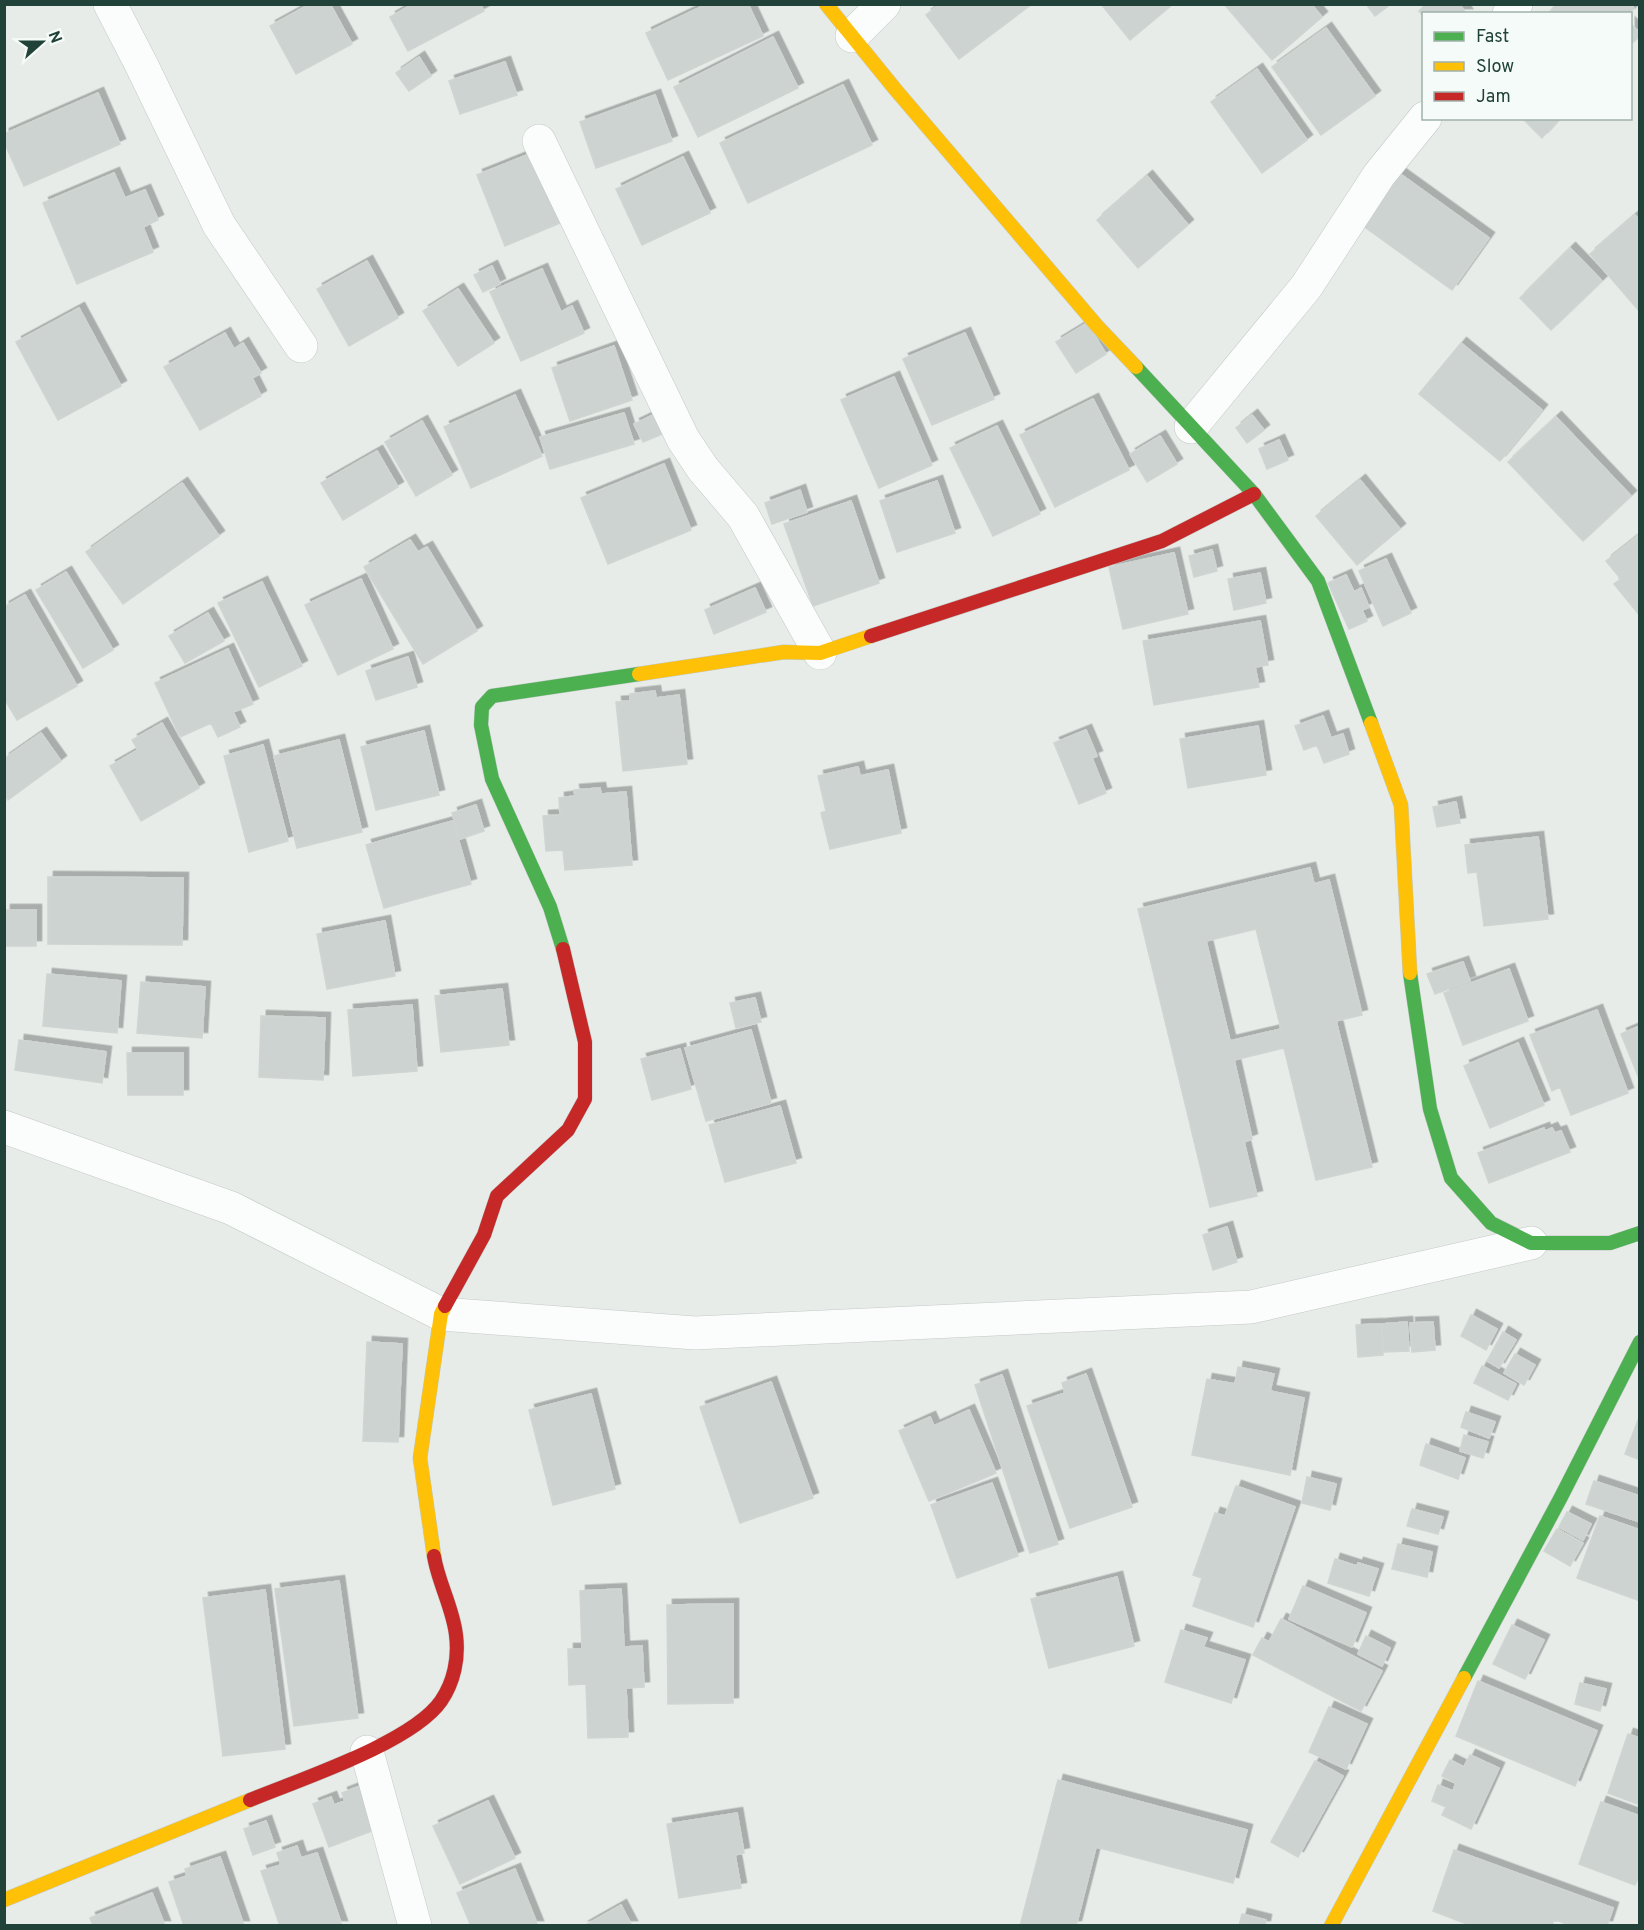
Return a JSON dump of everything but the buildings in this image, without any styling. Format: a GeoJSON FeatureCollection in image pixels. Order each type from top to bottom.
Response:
{"type":"FeatureCollection","features":[{"type":"Feature","properties":{"kind":"street"},"geometry":{"type":"LineString","coordinates":[[110,4],[219,225],[301,346]]}},
{"type":"Feature","properties":{"kind":"street"},"geometry":{"type":"LineString","coordinates":[[826,4],[1098,327],[1254,494],[1318,581],[1401,805],[1410,977],[1430,1109],[1451,1178],[1491,1223],[1531,1243]]}},
{"type":"Feature","properties":{"kind":"street"},"geometry":{"type":"LineString","coordinates":[[852,36],[884,4]]}},
{"type":"Feature","properties":{"kind":"street"},"geometry":{"type":"LineString","coordinates":[[1191,427],[1306,287],[1379,175],[1423,120]]}},
{"type":"Feature","properties":{"kind":"street"},"geometry":{"type":"LineString","coordinates":[[539,141],[683,439],[703,469],[743,516],[820,653]]}},
{"type":"Feature","properties":{"kind":"street"},"geometry":{"type":"LineString","coordinates":[[4,1900],[367,1752],[414,1726],[423,1718],[440,1702],[455,1672],[456,1635],[434,1559],[420,1458],[441,1314],[484,1234],[497,1196],[568,1130],[585,1099],[585,1042],[568,965],[550,907],[492,779],[481,724],[482,707],[492,696],[784,652],[820,653],[1162,541],[1254,494]]}},
{"type":"Feature","properties":{"kind":"street"},"geometry":{"type":"LineString","coordinates":[[4,1127],[231,1208],[441,1314],[694,1333],[1251,1307],[1531,1243],[1610,1243],[1640,1233]]}},
{"type":"Feature","properties":{"kind":"street"},"geometry":{"type":"LineString","coordinates":[[1331,1926],[1561,1497],[1640,1342]]}},
{"type":"Feature","properties":{"kind":"street"},"geometry":{"type":"LineString","coordinates":[[367,1752],[415,1926]]}},
{"type":"Feature","properties":{"kind":"traffic: fast"},"geometry":{"type":"LineString","coordinates":[[1136,367],[1254,494],[1318,581],[1371,723]]}},
{"type":"Feature","properties":{"kind":"traffic: fast"},"geometry":{"type":"LineString","coordinates":[[563,949],[550,907],[492,779],[481,725],[482,707],[492,696],[639,674]]}},
{"type":"Feature","properties":{"kind":"traffic: fast"},"geometry":{"type":"LineString","coordinates":[[1410,973],[1430,1109],[1451,1178],[1491,1223],[1531,1243],[1610,1243],[1640,1233]]}},
{"type":"Feature","properties":{"kind":"traffic: fast"},"geometry":{"type":"LineString","coordinates":[[1464,1678],[1561,1497],[1640,1342]]}},
{"type":"Feature","properties":{"kind":"traffic: slow"},"geometry":{"type":"LineString","coordinates":[[826,4],[895,89],[1098,327],[1136,367]]}},
{"type":"Feature","properties":{"kind":"traffic: slow"},"geometry":{"type":"LineString","coordinates":[[639,674],[784,652],[820,653],[871,636]]}},
{"type":"Feature","properties":{"kind":"traffic: slow"},"geometry":{"type":"LineString","coordinates":[[1371,723],[1401,805],[1410,973]]}},
{"type":"Feature","properties":{"kind":"traffic: slow"},"geometry":{"type":"LineString","coordinates":[[434,1556],[420,1458],[441,1314],[445,1306]]}},
{"type":"Feature","properties":{"kind":"traffic: slow"},"geometry":{"type":"LineString","coordinates":[[1331,1926],[1464,1678]]}},
{"type":"Feature","properties":{"kind":"traffic: slow"},"geometry":{"type":"LineString","coordinates":[[4,1900],[250,1800]]}},
{"type":"Feature","properties":{"kind":"traffic: jam"},"geometry":{"type":"LineString","coordinates":[[871,636],[1162,541],[1254,494]]}},
{"type":"Feature","properties":{"kind":"traffic: jam"},"geometry":{"type":"LineString","coordinates":[[445,1306],[484,1235],[497,1196],[568,1130],[585,1099],[585,1042],[563,949]]}},
{"type":"Feature","properties":{"kind":"traffic: jam"},"geometry":{"type":"LineString","coordinates":[[250,1800],[380,1746],[406,1731],[441,1701],[452,1678],[457,1644],[452,1615],[434,1556]]}}]}
